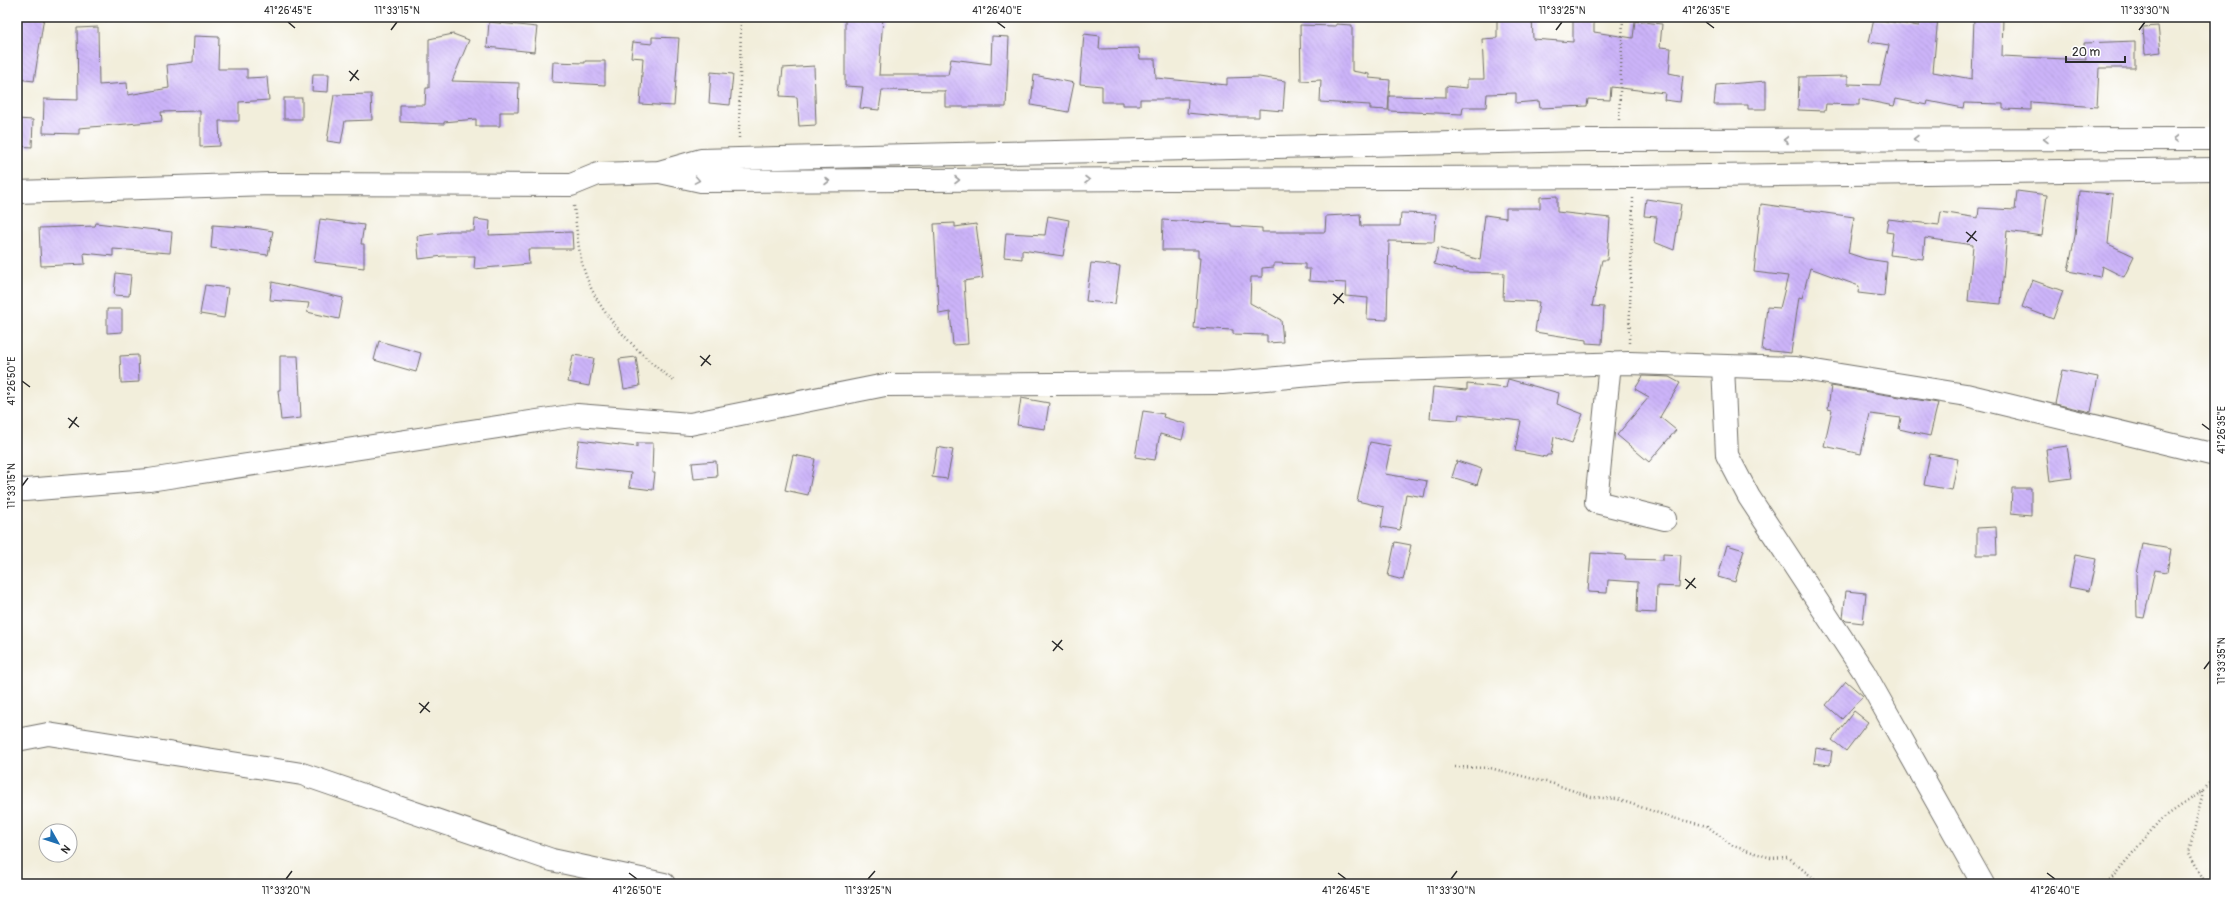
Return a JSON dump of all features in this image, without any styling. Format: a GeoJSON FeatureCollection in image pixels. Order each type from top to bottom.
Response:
{"type":"FeatureCollection","features":[{"type":"Feature","properties":{"kind":"main road"},"geometry":{"type":"LineString","coordinates":[[17,192],[269,184],[571,185],[598,174],[659,172],[701,160],[740,159],[1618,140],[2215,139]]}},
{"type":"Feature","properties":{"kind":"main road"},"geometry":{"type":"LineString","coordinates":[[659,172],[701,182],[1634,177],[2215,169]]}},
{"type":"Feature","properties":{"kind":"main road"},"geometry":{"type":"LineString","coordinates":[[1619,363],[1596,502],[1665,520]]}},
{"type":"Feature","properties":{"kind":"main road"},"geometry":{"type":"LineString","coordinates":[[17,489],[25,490],[148,480],[577,416],[690,424],[885,385],[1222,383],[1356,371],[1619,363],[1796,368],[1966,395],[2215,455]]}},
{"type":"Feature","properties":{"kind":"main road"},"geometry":{"type":"LineString","coordinates":[[1723,366],[1727,455],[1749,497],[1864,672],[1983,884]]}},
{"type":"Feature","properties":{"kind":"main road"},"geometry":{"type":"LineString","coordinates":[[17,740],[48,734],[302,774],[552,860],[664,884]]}},
{"type":"Feature","properties":{"kind":"path"},"geometry":{"type":"LineString","coordinates":[[78,17],[90,20],[120,21],[140,17]]}},
{"type":"Feature","properties":{"kind":"path"},"geometry":{"type":"LineString","coordinates":[[740,159],[738,120],[741,17]]}},
{"type":"Feature","properties":{"kind":"path"},"geometry":{"type":"LineString","coordinates":[[1618,140],[1623,17]]}},
{"type":"Feature","properties":{"kind":"path"},"geometry":{"type":"LineString","coordinates":[[1619,363],[1634,177]]}},
{"type":"Feature","properties":{"kind":"path"},"geometry":{"type":"LineString","coordinates":[[571,185],[577,240],[588,281],[609,319],[652,363],[675,382]]}},
{"type":"Feature","properties":{"kind":"path"},"geometry":{"type":"LineString","coordinates":[[1455,767],[1490,768],[1518,774],[1554,784],[1591,797],[1617,799],[1673,818],[1707,826],[1733,846],[1771,858],[1787,857],[1821,884]]}},
{"type":"Feature","properties":{"kind":"path"},"geometry":{"type":"LineString","coordinates":[[2107,884],[2160,820],[2204,790],[2215,775]]}},
{"type":"Feature","properties":{"kind":"path"},"geometry":{"type":"LineString","coordinates":[[2204,790],[2189,853],[2206,884]]}},
{"type":"Feature","properties":{"kind":"building"},"geometry":{"type":"Polygon","coordinates":[[[17,17],[44,17],[34,81],[17,79],[17,17]]]}},
{"type":"Feature","properties":{"kind":"building"},"geometry":{"type":"Polygon","coordinates":[[[845,17],[883,17],[879,75],[948,75],[951,59],[991,64],[992,36],[1009,37],[1006,107],[945,107],[945,91],[882,90],[879,110],[860,108],[863,87],[845,86],[845,17]]]}},
{"type":"Feature","properties":{"kind":"building"},"geometry":{"type":"Polygon","coordinates":[[[1497,17],[1532,17],[1533,39],[1573,42],[1573,17],[1594,17],[1594,32],[1633,38],[1635,21],[1662,24],[1660,47],[1671,48],[1669,73],[1683,76],[1680,102],[1664,100],[1665,93],[1611,87],[1610,100],[1588,99],[1587,106],[1540,108],[1539,101],[1516,103],[1516,93],[1487,94],[1486,107],[1463,107],[1462,114],[1389,111],[1389,96],[1446,97],[1446,86],[1467,88],[1467,79],[1484,79],[1482,39],[1497,38],[1497,17]]]}},
{"type":"Feature","properties":{"kind":"building"},"geometry":{"type":"Polygon","coordinates":[[[1920,17],[1938,17],[1933,72],[1972,79],[1974,17],[2003,17],[2002,56],[2086,60],[2084,43],[2135,41],[2135,68],[2099,68],[2097,107],[2031,102],[2031,110],[2003,109],[2003,104],[1964,103],[1963,108],[1928,101],[1927,105],[1896,99],[1894,106],[1859,99],[1859,105],[1826,104],[1825,111],[1798,110],[1799,77],[1848,76],[1848,84],[1880,85],[1889,45],[1869,42],[1874,19],[1919,26],[1920,17]]]}},
{"type":"Feature","properties":{"kind":"building"},"geometry":{"type":"Polygon","coordinates":[[[489,22],[537,27],[534,52],[487,47],[489,22]]]}},
{"type":"Feature","properties":{"kind":"building"},"geometry":{"type":"Polygon","coordinates":[[[1336,24],[1352,25],[1352,71],[1369,74],[1369,78],[1390,80],[1388,110],[1370,109],[1370,105],[1320,102],[1321,80],[1301,81],[1300,25],[1336,26],[1336,24]]]}},
{"type":"Feature","properties":{"kind":"building"},"geometry":{"type":"Polygon","coordinates":[[[2158,26],[2161,52],[2145,54],[2143,27],[2158,26]]]}},
{"type":"Feature","properties":{"kind":"building"},"geometry":{"type":"Polygon","coordinates":[[[98,27],[99,85],[127,83],[128,95],[169,88],[167,65],[193,62],[194,36],[219,37],[218,69],[247,69],[247,78],[267,77],[269,100],[239,102],[239,121],[219,121],[220,146],[200,147],[200,111],[161,112],[162,121],[79,128],[79,134],[43,133],[44,99],[78,100],[77,28],[98,27]]]}},
{"type":"Feature","properties":{"kind":"building"},"geometry":{"type":"Polygon","coordinates":[[[453,34],[469,40],[452,81],[519,83],[518,112],[500,112],[500,126],[476,126],[476,119],[444,122],[444,124],[400,122],[400,105],[425,105],[426,88],[429,88],[429,39],[453,34]]]}},
{"type":"Feature","properties":{"kind":"building"},"geometry":{"type":"Polygon","coordinates":[[[1084,34],[1100,36],[1099,49],[1139,48],[1140,59],[1155,59],[1156,78],[1227,85],[1227,78],[1259,77],[1285,81],[1283,111],[1259,109],[1259,117],[1227,117],[1187,113],[1188,99],[1140,99],[1140,105],[1123,105],[1123,102],[1102,102],[1102,86],[1080,84],[1084,34]]]}},
{"type":"Feature","properties":{"kind":"building"},"geometry":{"type":"Polygon","coordinates":[[[652,37],[679,38],[674,106],[640,104],[643,58],[631,57],[633,42],[652,44],[652,37]]]}},
{"type":"Feature","properties":{"kind":"building"},"geometry":{"type":"Polygon","coordinates":[[[585,61],[605,61],[605,85],[552,82],[553,62],[585,63],[585,61]]]}},
{"type":"Feature","properties":{"kind":"building"},"geometry":{"type":"Polygon","coordinates":[[[814,66],[816,125],[799,126],[797,97],[780,96],[783,68],[814,66]]]}},
{"type":"Feature","properties":{"kind":"building"},"geometry":{"type":"Polygon","coordinates":[[[711,72],[733,74],[730,105],[709,103],[711,72]]]}},
{"type":"Feature","properties":{"kind":"building"},"geometry":{"type":"Polygon","coordinates":[[[313,74],[329,74],[328,92],[312,91],[313,74]]]}},
{"type":"Feature","properties":{"kind":"building"},"geometry":{"type":"Polygon","coordinates":[[[1034,75],[1074,83],[1068,112],[1031,105],[1034,75]]]}},
{"type":"Feature","properties":{"kind":"building"},"geometry":{"type":"Polygon","coordinates":[[[1766,81],[1766,109],[1748,109],[1748,105],[1714,105],[1716,85],[1766,81]]]}},
{"type":"Feature","properties":{"kind":"building"},"geometry":{"type":"Polygon","coordinates":[[[371,94],[372,120],[345,121],[341,143],[327,141],[334,95],[371,94]]]}},
{"type":"Feature","properties":{"kind":"building"},"geometry":{"type":"Polygon","coordinates":[[[284,98],[302,98],[302,119],[284,119],[284,98]]]}},
{"type":"Feature","properties":{"kind":"building"},"geometry":{"type":"Polygon","coordinates":[[[17,119],[33,120],[32,147],[17,146],[17,119]]]}},
{"type":"Feature","properties":{"kind":"building"},"geometry":{"type":"Polygon","coordinates":[[[2017,191],[2047,195],[2042,236],[2007,231],[2001,304],[1968,301],[1973,245],[1925,238],[1923,259],[1890,255],[1893,233],[1886,232],[1888,219],[1939,225],[1941,212],[1978,218],[1979,208],[2015,210],[2017,191]]]}},
{"type":"Feature","properties":{"kind":"building"},"geometry":{"type":"Polygon","coordinates":[[[2079,191],[2113,194],[2108,244],[2134,256],[2124,277],[2102,266],[2100,277],[2068,271],[2075,236],[2079,191]]]}},
{"type":"Feature","properties":{"kind":"building"},"geometry":{"type":"Polygon","coordinates":[[[1557,196],[1557,212],[1610,218],[1607,260],[1602,260],[1592,306],[1604,307],[1602,344],[1586,343],[1586,340],[1535,332],[1539,302],[1503,300],[1504,273],[1464,272],[1434,264],[1438,248],[1480,260],[1485,215],[1506,218],[1506,208],[1540,208],[1540,197],[1557,196]]]}},
{"type":"Feature","properties":{"kind":"building"},"geometry":{"type":"Polygon","coordinates":[[[1646,199],[1681,204],[1674,250],[1654,242],[1657,217],[1644,216],[1646,199]]]}},
{"type":"Feature","properties":{"kind":"building"},"geometry":{"type":"Polygon","coordinates":[[[1761,204],[1854,217],[1848,253],[1866,259],[1887,262],[1884,296],[1858,293],[1859,286],[1810,268],[1802,298],[1799,297],[1791,353],[1762,350],[1767,307],[1780,308],[1788,276],[1754,272],[1761,204]]]}},
{"type":"Feature","properties":{"kind":"building"},"geometry":{"type":"Polygon","coordinates":[[[1401,213],[1436,214],[1434,242],[1389,241],[1387,320],[1367,319],[1368,298],[1345,296],[1346,283],[1309,281],[1310,269],[1305,269],[1305,264],[1274,263],[1274,267],[1262,268],[1262,277],[1251,277],[1250,303],[1281,320],[1283,342],[1267,343],[1267,335],[1233,334],[1233,330],[1194,328],[1200,258],[1198,258],[1198,250],[1162,250],[1163,220],[1231,224],[1231,226],[1262,228],[1262,232],[1325,232],[1326,216],[1360,214],[1361,226],[1400,226],[1401,213]]]}},
{"type":"Feature","properties":{"kind":"building"},"geometry":{"type":"Polygon","coordinates":[[[1048,216],[1069,220],[1063,256],[1022,250],[1022,259],[1004,257],[1006,233],[1045,235],[1048,216]]]}},
{"type":"Feature","properties":{"kind":"building"},"geometry":{"type":"Polygon","coordinates":[[[320,219],[364,225],[361,244],[364,244],[364,268],[314,262],[320,219]]]}},
{"type":"Feature","properties":{"kind":"building"},"geometry":{"type":"Polygon","coordinates":[[[475,219],[490,221],[489,235],[572,232],[573,249],[528,249],[529,264],[474,269],[475,256],[443,256],[419,259],[417,236],[448,231],[474,231],[475,219]]]}},
{"type":"Feature","properties":{"kind":"building"},"geometry":{"type":"Polygon","coordinates":[[[96,223],[172,232],[170,253],[113,249],[113,256],[84,253],[85,264],[41,266],[39,228],[95,226],[96,223]]]}},
{"type":"Feature","properties":{"kind":"building"},"geometry":{"type":"Polygon","coordinates":[[[955,223],[955,227],[976,224],[983,278],[964,281],[968,344],[953,345],[950,312],[939,314],[934,224],[955,223]]]}},
{"type":"Feature","properties":{"kind":"building"},"geometry":{"type":"Polygon","coordinates":[[[213,225],[273,231],[268,255],[211,248],[213,225]]]}},
{"type":"Feature","properties":{"kind":"building"},"geometry":{"type":"Polygon","coordinates":[[[1091,263],[1120,266],[1115,304],[1086,301],[1091,263]]]}},
{"type":"Feature","properties":{"kind":"building"},"geometry":{"type":"Polygon","coordinates":[[[116,273],[131,275],[129,296],[114,295],[116,273]]]}},
{"type":"Feature","properties":{"kind":"building"},"geometry":{"type":"Polygon","coordinates":[[[2032,280],[2063,291],[2053,319],[2022,307],[2032,280]]]}},
{"type":"Feature","properties":{"kind":"building"},"geometry":{"type":"Polygon","coordinates":[[[272,282],[343,298],[339,319],[307,312],[309,303],[270,300],[272,282]]]}},
{"type":"Feature","properties":{"kind":"building"},"geometry":{"type":"Polygon","coordinates":[[[205,285],[228,288],[224,318],[200,314],[205,285]]]}},
{"type":"Feature","properties":{"kind":"building"},"geometry":{"type":"Polygon","coordinates":[[[107,309],[122,309],[122,332],[107,333],[107,309]]]}},
{"type":"Feature","properties":{"kind":"building"},"geometry":{"type":"Polygon","coordinates":[[[379,341],[421,353],[416,372],[374,360],[379,341]]]}},
{"type":"Feature","properties":{"kind":"building"},"geometry":{"type":"Polygon","coordinates":[[[138,355],[139,382],[121,383],[120,356],[138,355]]]}},
{"type":"Feature","properties":{"kind":"building"},"geometry":{"type":"Polygon","coordinates":[[[573,355],[594,358],[589,386],[568,382],[573,355]]]}},
{"type":"Feature","properties":{"kind":"building"},"geometry":{"type":"Polygon","coordinates":[[[280,356],[298,356],[301,418],[281,420],[278,390],[280,390],[280,356]]]}},
{"type":"Feature","properties":{"kind":"building"},"geometry":{"type":"Polygon","coordinates":[[[636,357],[640,386],[624,389],[619,359],[636,357]]]}},
{"type":"Feature","properties":{"kind":"building"},"geometry":{"type":"Polygon","coordinates":[[[2062,370],[2098,377],[2091,412],[2055,404],[2062,370]]]}},
{"type":"Feature","properties":{"kind":"building"},"geometry":{"type":"Polygon","coordinates":[[[1643,376],[1669,377],[1680,383],[1660,417],[1676,430],[1649,462],[1617,435],[1649,397],[1635,389],[1643,376]]]}},
{"type":"Feature","properties":{"kind":"building"},"geometry":{"type":"Polygon","coordinates":[[[1508,379],[1559,393],[1557,404],[1583,414],[1572,443],[1554,437],[1551,455],[1547,455],[1546,457],[1515,451],[1521,421],[1459,414],[1458,420],[1430,418],[1433,387],[1467,390],[1467,384],[1506,388],[1508,379]]]}},
{"type":"Feature","properties":{"kind":"building"},"geometry":{"type":"Polygon","coordinates":[[[1831,386],[1938,403],[1930,436],[1899,429],[1901,418],[1870,414],[1861,454],[1824,446],[1832,410],[1828,409],[1831,386]]]}},
{"type":"Feature","properties":{"kind":"building"},"geometry":{"type":"Polygon","coordinates":[[[1021,398],[1049,403],[1045,429],[1017,425],[1021,398]]]}},
{"type":"Feature","properties":{"kind":"building"},"geometry":{"type":"Polygon","coordinates":[[[1143,411],[1164,414],[1163,417],[1186,424],[1182,440],[1160,434],[1155,460],[1135,457],[1143,411]]]}},
{"type":"Feature","properties":{"kind":"building"},"geometry":{"type":"Polygon","coordinates":[[[579,440],[637,447],[637,443],[653,443],[652,473],[655,473],[653,490],[629,487],[631,473],[575,467],[579,440]]]}},
{"type":"Feature","properties":{"kind":"building"},"geometry":{"type":"Polygon","coordinates":[[[1370,442],[1391,446],[1385,474],[1427,481],[1424,497],[1406,494],[1400,530],[1381,527],[1384,507],[1357,501],[1370,442]]]}},
{"type":"Feature","properties":{"kind":"building"},"geometry":{"type":"Polygon","coordinates":[[[2067,446],[2072,478],[2050,481],[2046,449],[2067,446]]]}},
{"type":"Feature","properties":{"kind":"building"},"geometry":{"type":"Polygon","coordinates":[[[937,447],[953,450],[947,479],[932,477],[937,447]]]}},
{"type":"Feature","properties":{"kind":"building"},"geometry":{"type":"Polygon","coordinates":[[[1930,454],[1958,459],[1952,490],[1924,485],[1930,454]]]}},
{"type":"Feature","properties":{"kind":"building"},"geometry":{"type":"Polygon","coordinates":[[[793,455],[815,459],[808,495],[785,490],[793,455]]]}},
{"type":"Feature","properties":{"kind":"building"},"geometry":{"type":"Polygon","coordinates":[[[716,461],[717,477],[694,479],[692,463],[716,461]]]}},
{"type":"Feature","properties":{"kind":"building"},"geometry":{"type":"Polygon","coordinates":[[[1457,461],[1482,469],[1477,485],[1452,477],[1457,461]]]}},
{"type":"Feature","properties":{"kind":"building"},"geometry":{"type":"Polygon","coordinates":[[[2012,488],[2031,488],[2031,515],[2011,513],[2012,488]]]}},
{"type":"Feature","properties":{"kind":"building"},"geometry":{"type":"Polygon","coordinates":[[[1996,527],[1997,555],[1977,555],[1977,528],[1996,527]]]}},
{"type":"Feature","properties":{"kind":"building"},"geometry":{"type":"Polygon","coordinates":[[[1395,542],[1411,545],[1403,580],[1388,576],[1395,542]]]}},
{"type":"Feature","properties":{"kind":"building"},"geometry":{"type":"Polygon","coordinates":[[[2142,544],[2171,549],[2167,572],[2155,570],[2144,618],[2137,617],[2136,574],[2142,544]]]}},
{"type":"Feature","properties":{"kind":"building"},"geometry":{"type":"Polygon","coordinates":[[[1727,545],[1744,550],[1735,582],[1718,577],[1727,545]]]}},
{"type":"Feature","properties":{"kind":"building"},"geometry":{"type":"Polygon","coordinates":[[[1591,553],[1626,555],[1625,559],[1663,560],[1663,554],[1681,555],[1679,587],[1657,586],[1656,613],[1637,612],[1638,582],[1608,580],[1607,593],[1588,592],[1591,553]]]}},
{"type":"Feature","properties":{"kind":"building"},"geometry":{"type":"Polygon","coordinates":[[[2075,555],[2096,559],[2089,591],[2069,587],[2075,555]]]}},
{"type":"Feature","properties":{"kind":"building"},"geometry":{"type":"Polygon","coordinates":[[[1846,591],[1866,593],[1863,623],[1846,621],[1843,618],[1846,591]]]}},
{"type":"Feature","properties":{"kind":"building"},"geometry":{"type":"Polygon","coordinates":[[[1846,681],[1863,696],[1842,719],[1826,705],[1846,681]]]}},
{"type":"Feature","properties":{"kind":"building"},"geometry":{"type":"Polygon","coordinates":[[[1854,711],[1868,722],[1846,751],[1832,740],[1854,711]]]}},
{"type":"Feature","properties":{"kind":"building"},"geometry":{"type":"Polygon","coordinates":[[[1816,748],[1832,751],[1830,765],[1814,763],[1816,748]]]}}]}
